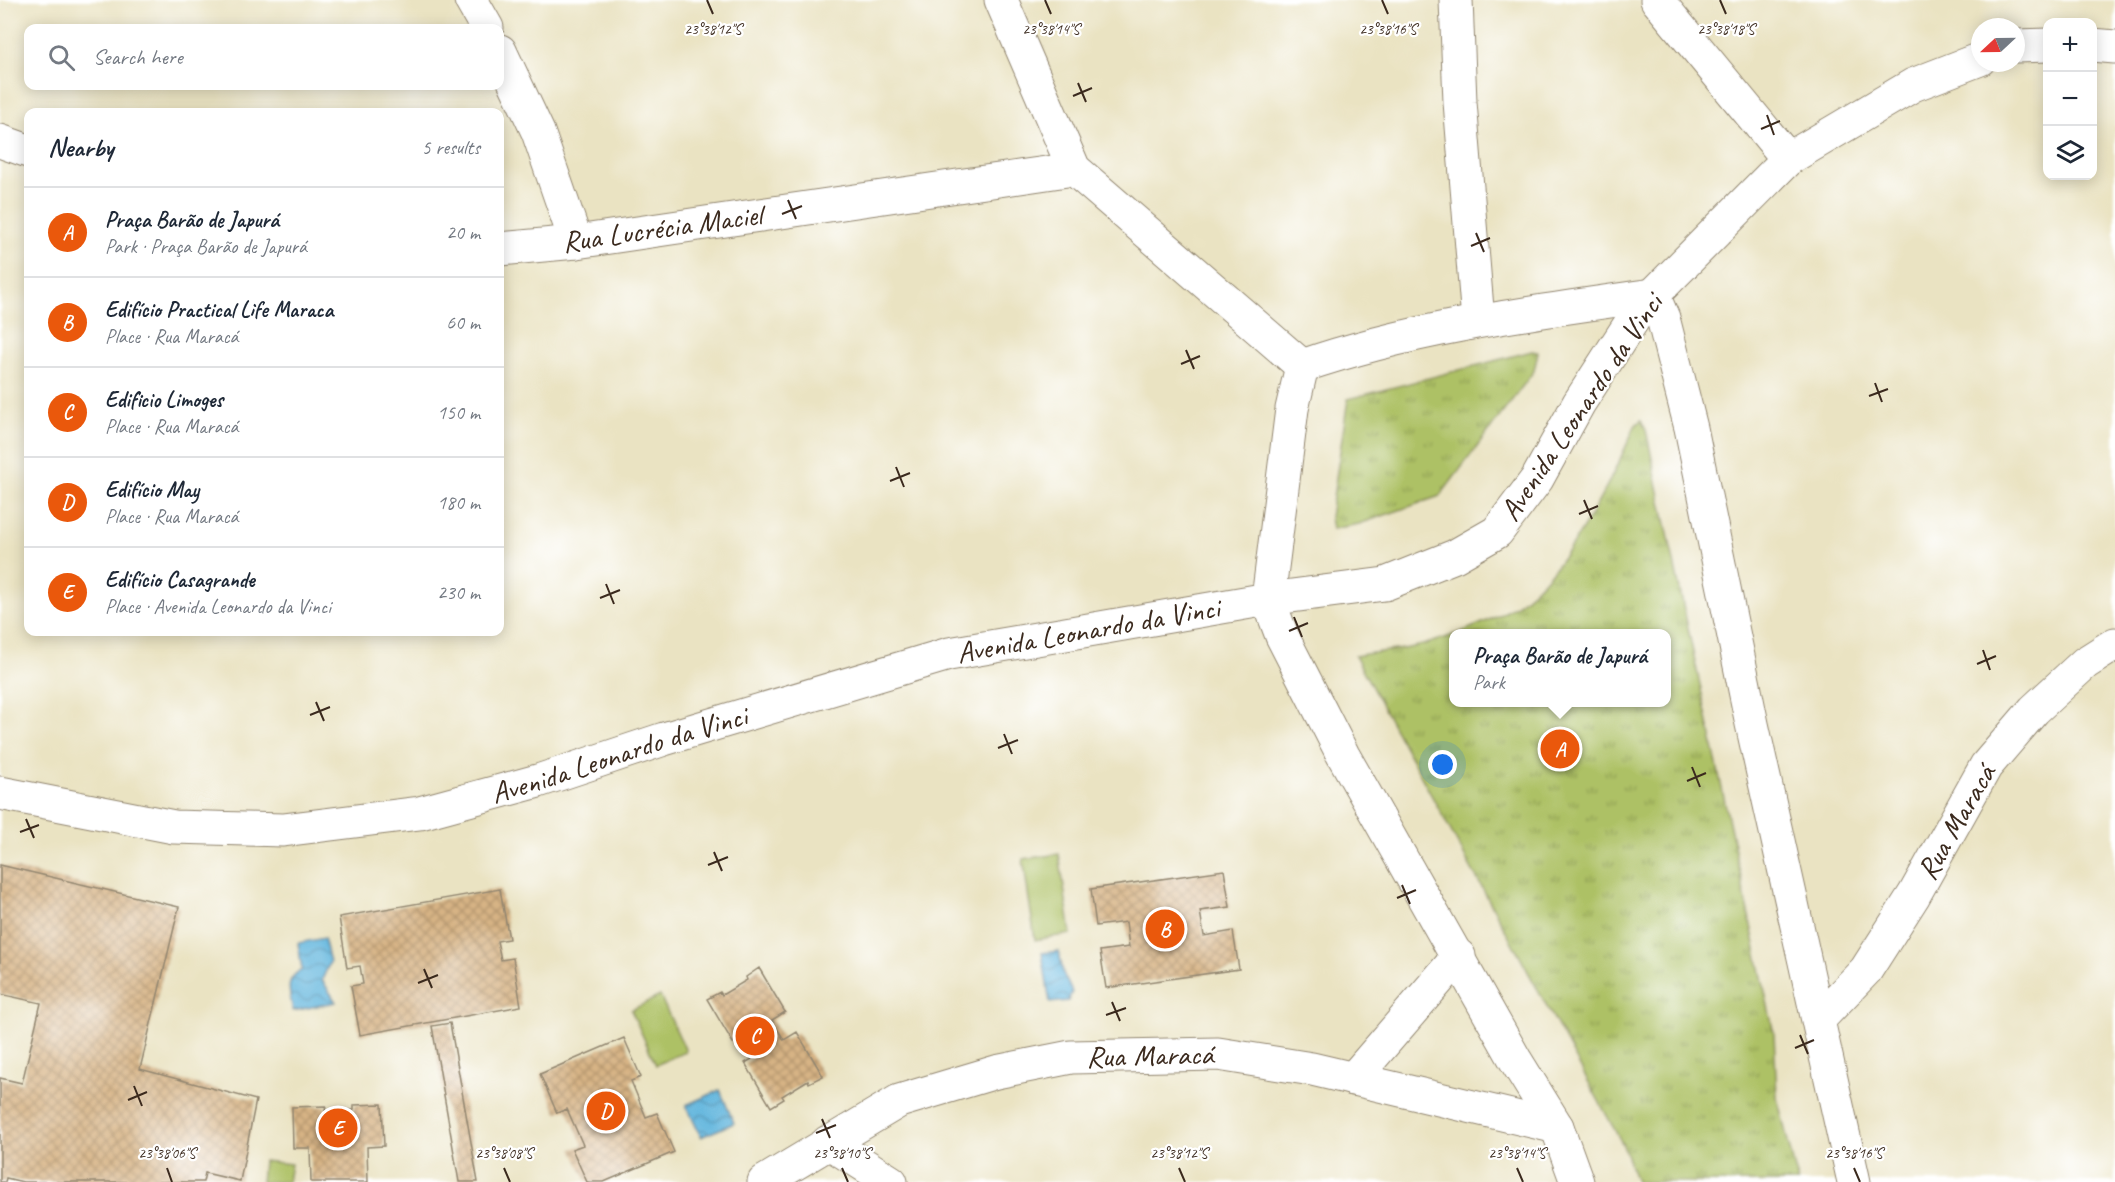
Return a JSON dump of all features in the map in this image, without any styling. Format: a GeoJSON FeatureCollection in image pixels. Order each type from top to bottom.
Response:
{"type":"FeatureCollection","features":[{"type":"Feature","properties":{"kind":"street"},"geometry":{"type":"LineString","coordinates":[[471,0],[486,24]]}},
{"type":"Feature","properties":{"kind":"street"},"geometry":{"type":"LineString","coordinates":[[1001,0],[1074,169],[1302,366]]}},
{"type":"Feature","properties":{"kind":"street"},"geometry":{"type":"LineString","coordinates":[[1456,0],[1460,102],[1478,321]]}},
{"type":"Feature","properties":{"kind":"street"},"geometry":{"type":"LineString","coordinates":[[1657,0],[1788,159]]}},
{"type":"Feature","properties":{"kind":"street"},"geometry":{"type":"LineString","coordinates":[[2025,46],[2043,45]]}},
{"type":"Feature","properties":{"kind":"street"},"geometry":{"type":"LineString","coordinates":[[2097,45],[2115,46]]}},
{"type":"Feature","properties":{"kind":"street"},"geometry":{"type":"LineString","coordinates":[[504,60],[538,132],[576,242]]}},
{"type":"Feature","properties":{"kind":"street","name":"Avenida Leonardo da Vinci"},"geometry":{"type":"LineString","coordinates":[[0,793],[35,802],[174,827],[283,830],[420,813],[538,781],[664,739],[950,654],[1268,599],[1385,584],[1455,556],[1497,532],[1537,479],[1579,403],[1634,318],[1653,295],[1788,159],[1913,85],[1971,62]]}},
{"type":"Feature","properties":{"kind":"street"},"geometry":{"type":"LineString","coordinates":[[0,141],[24,150]]}},
{"type":"Feature","properties":{"kind":"street","name":"Rua Lucrécia Maciel"},"geometry":{"type":"LineString","coordinates":[[504,249],[576,242],[1074,169]]}},
{"type":"Feature","properties":{"kind":"street"},"geometry":{"type":"LineString","coordinates":[[1302,366],[1351,349],[1478,321],[1653,295],[1663,318],[1691,428],[1755,735],[1854,1182]]}},
{"type":"Feature","properties":{"kind":"street"},"geometry":{"type":"LineString","coordinates":[[1302,366],[1292,409],[1268,599],[1282,636],[1343,755],[1459,956],[1516,1061],[1557,1127],[1577,1182]]}},
{"type":"Feature","properties":{"kind":"street","name":"Rua Maracá"},"geometry":{"type":"LineString","coordinates":[[1819,1019],[1866,970],[1914,895],[1986,766],[2034,710],[2085,663],[2115,644]]}},
{"type":"Feature","properties":{"kind":"street"},"geometry":{"type":"LineString","coordinates":[[1353,1079],[1459,956]]}},
{"type":"Feature","properties":{"kind":"street","name":"Rua Maracá"},"geometry":{"type":"LineString","coordinates":[[764,1182],[899,1101],[996,1072],[1071,1057],[1218,1054],[1353,1079],[1557,1127]]}},
{"type":"Feature","properties":{"kind":"street"},"geometry":{"type":"LineString","coordinates":[[828,1142],[891,1182]]}},
{"type":"Feature","properties":{"kind":"green space"},"geometry":{"type":"Polygon","coordinates":[[[1532,351],[1538,352],[1534,371],[1440,496],[1359,524],[1332,529],[1330,517],[1348,399],[1532,351]]]}},
{"type":"Feature","properties":{"kind":"green space"},"geometry":{"type":"Polygon","coordinates":[[[1641,420],[1646,430],[1774,1034],[1777,1097],[1798,1182],[1636,1182],[1623,1145],[1355,656],[1414,647],[1449,636],[1449,707],[1671,707],[1671,629],[1467,629],[1507,611],[1528,596],[1548,576],[1583,528],[1635,426],[1641,420]]]}},
{"type":"Feature","properties":{"kind":"green space"},"geometry":{"type":"Polygon","coordinates":[[[1059,854],[1071,934],[1035,940],[1023,859],[1059,854]]]}},
{"type":"Feature","properties":{"kind":"green space"},"geometry":{"type":"Polygon","coordinates":[[[660,996],[686,1051],[656,1065],[631,1010],[660,996]]]}},
{"type":"Feature","properties":{"kind":"green space"},"geometry":{"type":"Polygon","coordinates":[[[263,1161],[291,1164],[288,1182],[261,1182],[263,1161]]]}},
{"type":"Feature","properties":{"kind":"water"},"geometry":{"type":"Polygon","coordinates":[[[324,938],[330,962],[322,980],[336,1002],[293,1011],[290,982],[296,973],[302,970],[298,943],[324,938]]]}},
{"type":"Feature","properties":{"kind":"water"},"geometry":{"type":"Polygon","coordinates":[[[1059,951],[1063,973],[1072,992],[1068,1001],[1050,1003],[1042,953],[1059,951]]]}},
{"type":"Feature","properties":{"kind":"water"},"geometry":{"type":"Polygon","coordinates":[[[720,1090],[734,1123],[701,1137],[686,1105],[720,1090]]]}},
{"type":"Feature","properties":{"kind":"building"},"geometry":{"type":"Polygon","coordinates":[[[0,865],[179,907],[140,1069],[256,1100],[240,1181],[205,1173],[203,1182],[23,1182],[6,1178],[5,1182],[0,1182],[0,1078],[22,1083],[41,1003],[0,994],[0,865]]]}},
{"type":"Feature","properties":{"kind":"building"},"geometry":{"type":"Polygon","coordinates":[[[1224,870],[1230,907],[1200,911],[1204,936],[1233,931],[1239,969],[1106,988],[1100,951],[1129,947],[1126,922],[1096,926],[1091,889],[1224,870]]]}},
{"type":"Feature","properties":{"kind":"building"},"geometry":{"type":"Polygon","coordinates":[[[500,889],[509,939],[497,941],[501,960],[513,958],[521,1006],[360,1035],[351,986],[363,984],[360,966],[347,968],[339,917],[500,889]]]}},
{"type":"Feature","properties":{"kind":"building"},"geometry":{"type":"Polygon","coordinates":[[[759,968],[785,1012],[772,1020],[784,1040],[797,1032],[823,1076],[809,1083],[808,1080],[782,1096],[784,1099],[771,1107],[745,1063],[752,1059],[739,1039],[733,1043],[707,999],[720,992],[722,995],[747,980],[746,977],[759,968]]]}},
{"type":"Feature","properties":{"kind":"building"},"geometry":{"type":"Polygon","coordinates":[[[450,1023],[478,1182],[459,1182],[432,1026],[450,1023]]]}},
{"type":"Feature","properties":{"kind":"building"},"geometry":{"type":"Polygon","coordinates":[[[624,1038],[641,1077],[631,1081],[646,1117],[657,1113],[674,1152],[604,1182],[587,1182],[572,1149],[583,1145],[567,1109],[557,1113],[540,1074],[624,1038]]]}},
{"type":"Feature","properties":{"kind":"building"},"geometry":{"type":"Polygon","coordinates":[[[382,1104],[384,1146],[367,1147],[368,1182],[311,1182],[310,1148],[293,1148],[292,1107],[326,1106],[325,1111],[354,1110],[354,1105],[382,1104]]]}},
{"type":"Feature","properties":{"kind":"place","name":"Praça Barão de Japurá"},"geometry":{"type":"Point","coordinates":[1560,749]}},
{"type":"Feature","properties":{"kind":"place","name":"Edifício Practical Life Maraca"},"geometry":{"type":"Point","coordinates":[1165,929]}},
{"type":"Feature","properties":{"kind":"place","name":"Edificio Limoges"},"geometry":{"type":"Point","coordinates":[755,1036]}},
{"type":"Feature","properties":{"kind":"place","name":"Edifício May"},"geometry":{"type":"Point","coordinates":[606,1111]}},
{"type":"Feature","properties":{"kind":"place","name":"Edifício Casagrande"},"geometry":{"type":"Point","coordinates":[338,1128]}}]}
